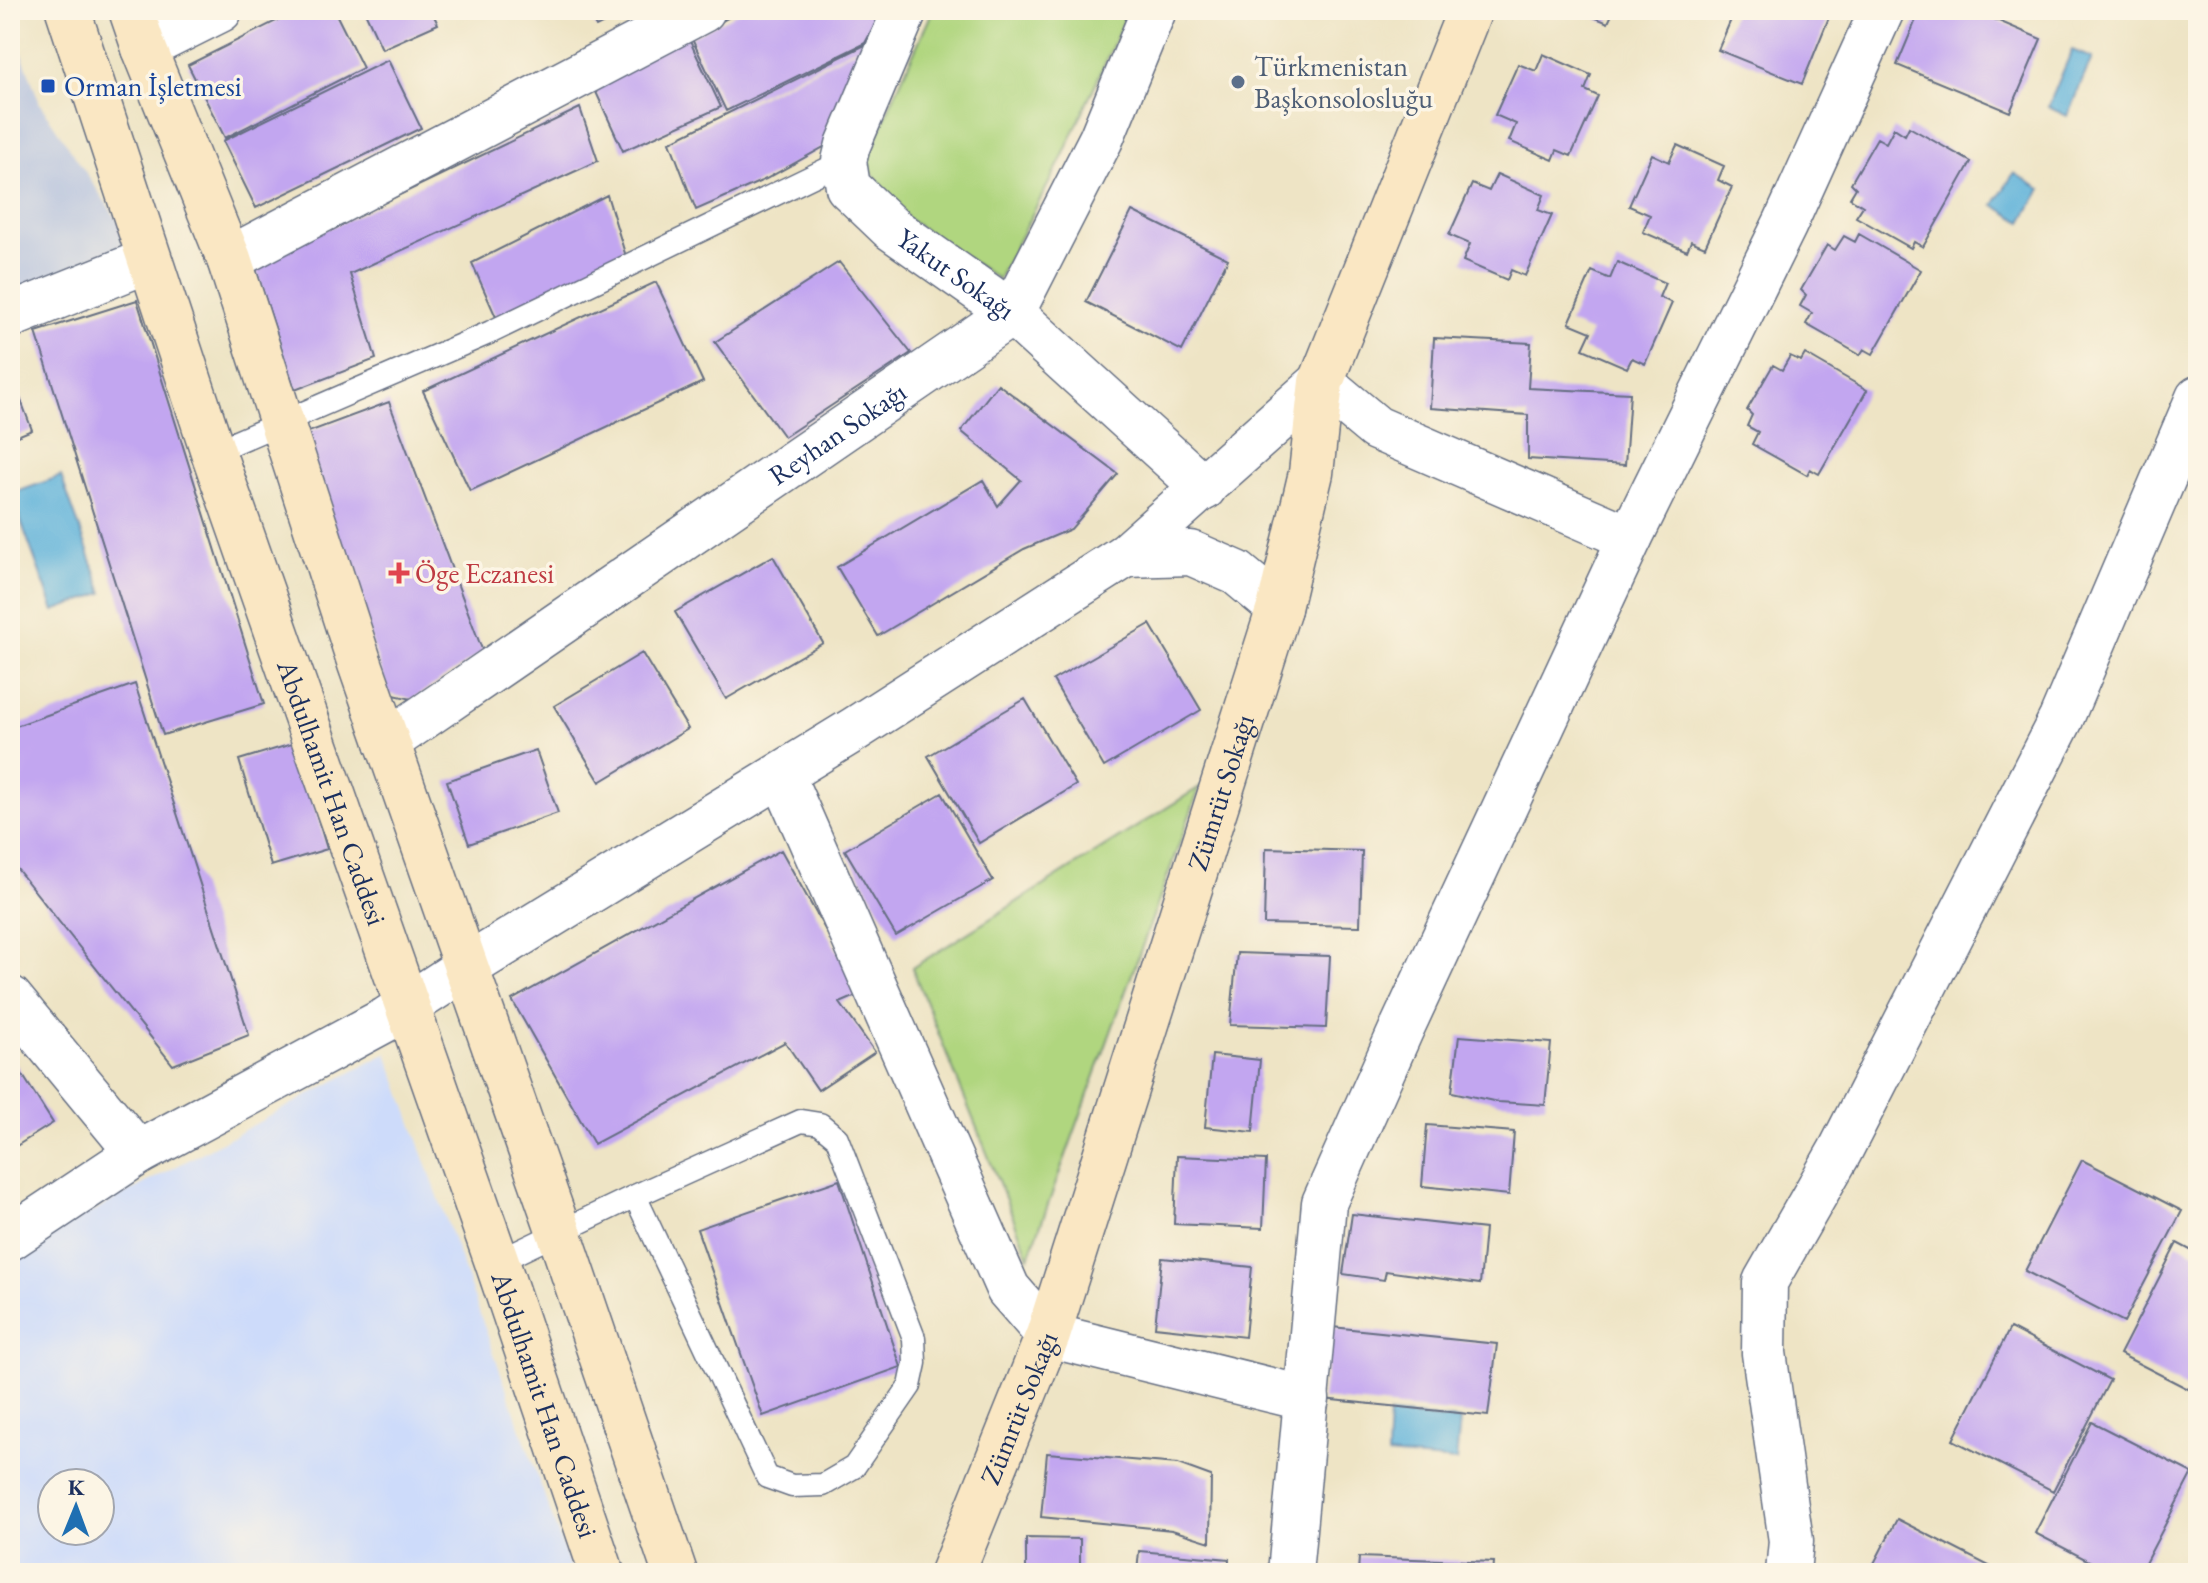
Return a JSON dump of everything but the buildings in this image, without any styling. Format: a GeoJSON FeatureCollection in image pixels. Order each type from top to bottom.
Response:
{"type":"FeatureCollection","features":[{"type":"Feature","properties":{"kind":"main road","name":"Abdulhamit Han Caddesi"},"geometry":{"type":"LineString","coordinates":[[68,10],[213,452],[497,1262],[602,1573]]}},
{"type":"Feature","properties":{"kind":"main road","name":"Zümrüt Sokağı"},"geometry":{"type":"LineString","coordinates":[[952,1573],[1048,1335],[1279,608],[1311,473],[1321,382],[1470,10]]}},
{"type":"Feature","properties":{"kind":"main road"},"geometry":{"type":"LineString","coordinates":[[137,29],[229,259],[387,742],[675,1573]]}},
{"type":"Feature","properties":{"kind":"street"},"geometry":{"type":"LineString","coordinates":[[137,29],[220,10]]}},
{"type":"Feature","properties":{"kind":"street"},"geometry":{"type":"LineString","coordinates":[[229,259],[703,10]]}},
{"type":"Feature","properties":{"kind":"street"},"geometry":{"type":"LineString","coordinates":[[844,161],[905,10]]}},
{"type":"Feature","properties":{"kind":"street","name":"Reyhan Sokağı"},"geometry":{"type":"LineString","coordinates":[[387,742],[1012,313],[1101,139],[1154,10]]}},
{"type":"Feature","properties":{"kind":"street"},"geometry":{"type":"LineString","coordinates":[[1290,1573],[1324,1203],[1630,538],[1785,224],[1882,10]]}},
{"type":"Feature","properties":{"kind":"street","name":"Yakut Sokağı"},"geometry":{"type":"LineString","coordinates":[[844,161],[848,187],[891,228],[1012,313],[1204,488]]}},
{"type":"Feature","properties":{"kind":"street"},"geometry":{"type":"LineString","coordinates":[[10,316],[149,260]]}},
{"type":"Feature","properties":{"kind":"street"},"geometry":{"type":"LineString","coordinates":[[10,1238],[138,1153],[406,1008],[465,968],[782,775],[1126,555],[1321,382],[1376,428],[1630,538]]}},
{"type":"Feature","properties":{"kind":"street"},"geometry":{"type":"LineString","coordinates":[[1788,1573],[1791,1541],[1764,1353],[1765,1282],[1840,1151],[2061,719],[2198,398]]}},
{"type":"Feature","properties":{"kind":"street"},"geometry":{"type":"LineString","coordinates":[[1126,555],[1191,553],[1237,573],[1279,608]]}},
{"type":"Feature","properties":{"kind":"street"},"geometry":{"type":"LineString","coordinates":[[782,775],[1008,1289],[1048,1335],[1307,1399]]}},
{"type":"Feature","properties":{"kind":"street"},"geometry":{"type":"LineString","coordinates":[[10,998],[138,1153]]}},
{"type":"Feature","properties":{"kind":"lane"},"geometry":{"type":"LineString","coordinates":[[213,452],[491,332],[844,161]]}},
{"type":"Feature","properties":{"kind":"lane"},"geometry":{"type":"LineString","coordinates":[[497,1262],[635,1196],[801,1121],[820,1124],[837,1138],[914,1338],[915,1363],[910,1386],[854,1467],[823,1485],[792,1486],[767,1477],[635,1196]]}},
{"type":"Feature","properties":{"kind":"shaded area"},"geometry":{"type":"Polygon","coordinates":[[[10,20],[40,104],[142,257],[10,309],[10,20]]]}},
{"type":"Feature","properties":{"kind":"shaded area"},"geometry":{"type":"Polygon","coordinates":[[[387,1053],[572,1573],[10,1573],[10,1256],[387,1053]]]}},
{"type":"Feature","properties":{"kind":"green space"},"geometry":{"type":"Polygon","coordinates":[[[933,10],[1129,10],[1061,160],[998,279],[908,219],[866,165],[933,10]]]}},
{"type":"Feature","properties":{"kind":"green space"},"geometry":{"type":"Polygon","coordinates":[[[1200,787],[1029,1257],[912,968],[1200,787]]]}},
{"type":"Feature","properties":{"kind":"water"},"geometry":{"type":"Polygon","coordinates":[[[2072,50],[2092,58],[2067,116],[2048,107],[2072,50]]]}},
{"type":"Feature","properties":{"kind":"water"},"geometry":{"type":"Polygon","coordinates":[[[2014,173],[2041,189],[2022,222],[1994,205],[2014,173]]]}},
{"type":"Feature","properties":{"kind":"water"},"geometry":{"type":"Polygon","coordinates":[[[61,476],[103,593],[54,611],[11,494],[61,476]]]}},
{"type":"Feature","properties":{"kind":"water"},"geometry":{"type":"Polygon","coordinates":[[[1389,1414],[1460,1420],[1456,1461],[1387,1455],[1389,1414]]]}},
{"type":"Feature","properties":{"kind":"place","name":"Türkmenistan Başkonsolosluğu"},"geometry":{"type":"Point","coordinates":[1238,82]}},
{"type":"Feature","properties":{"kind":"place","name":"Orman İşletmesi"},"geometry":{"type":"Point","coordinates":[48,86]}},
{"type":"Feature","properties":{"kind":"place","name":"Öge Eczanesi"},"geometry":{"type":"Point","coordinates":[399,573]}}]}
